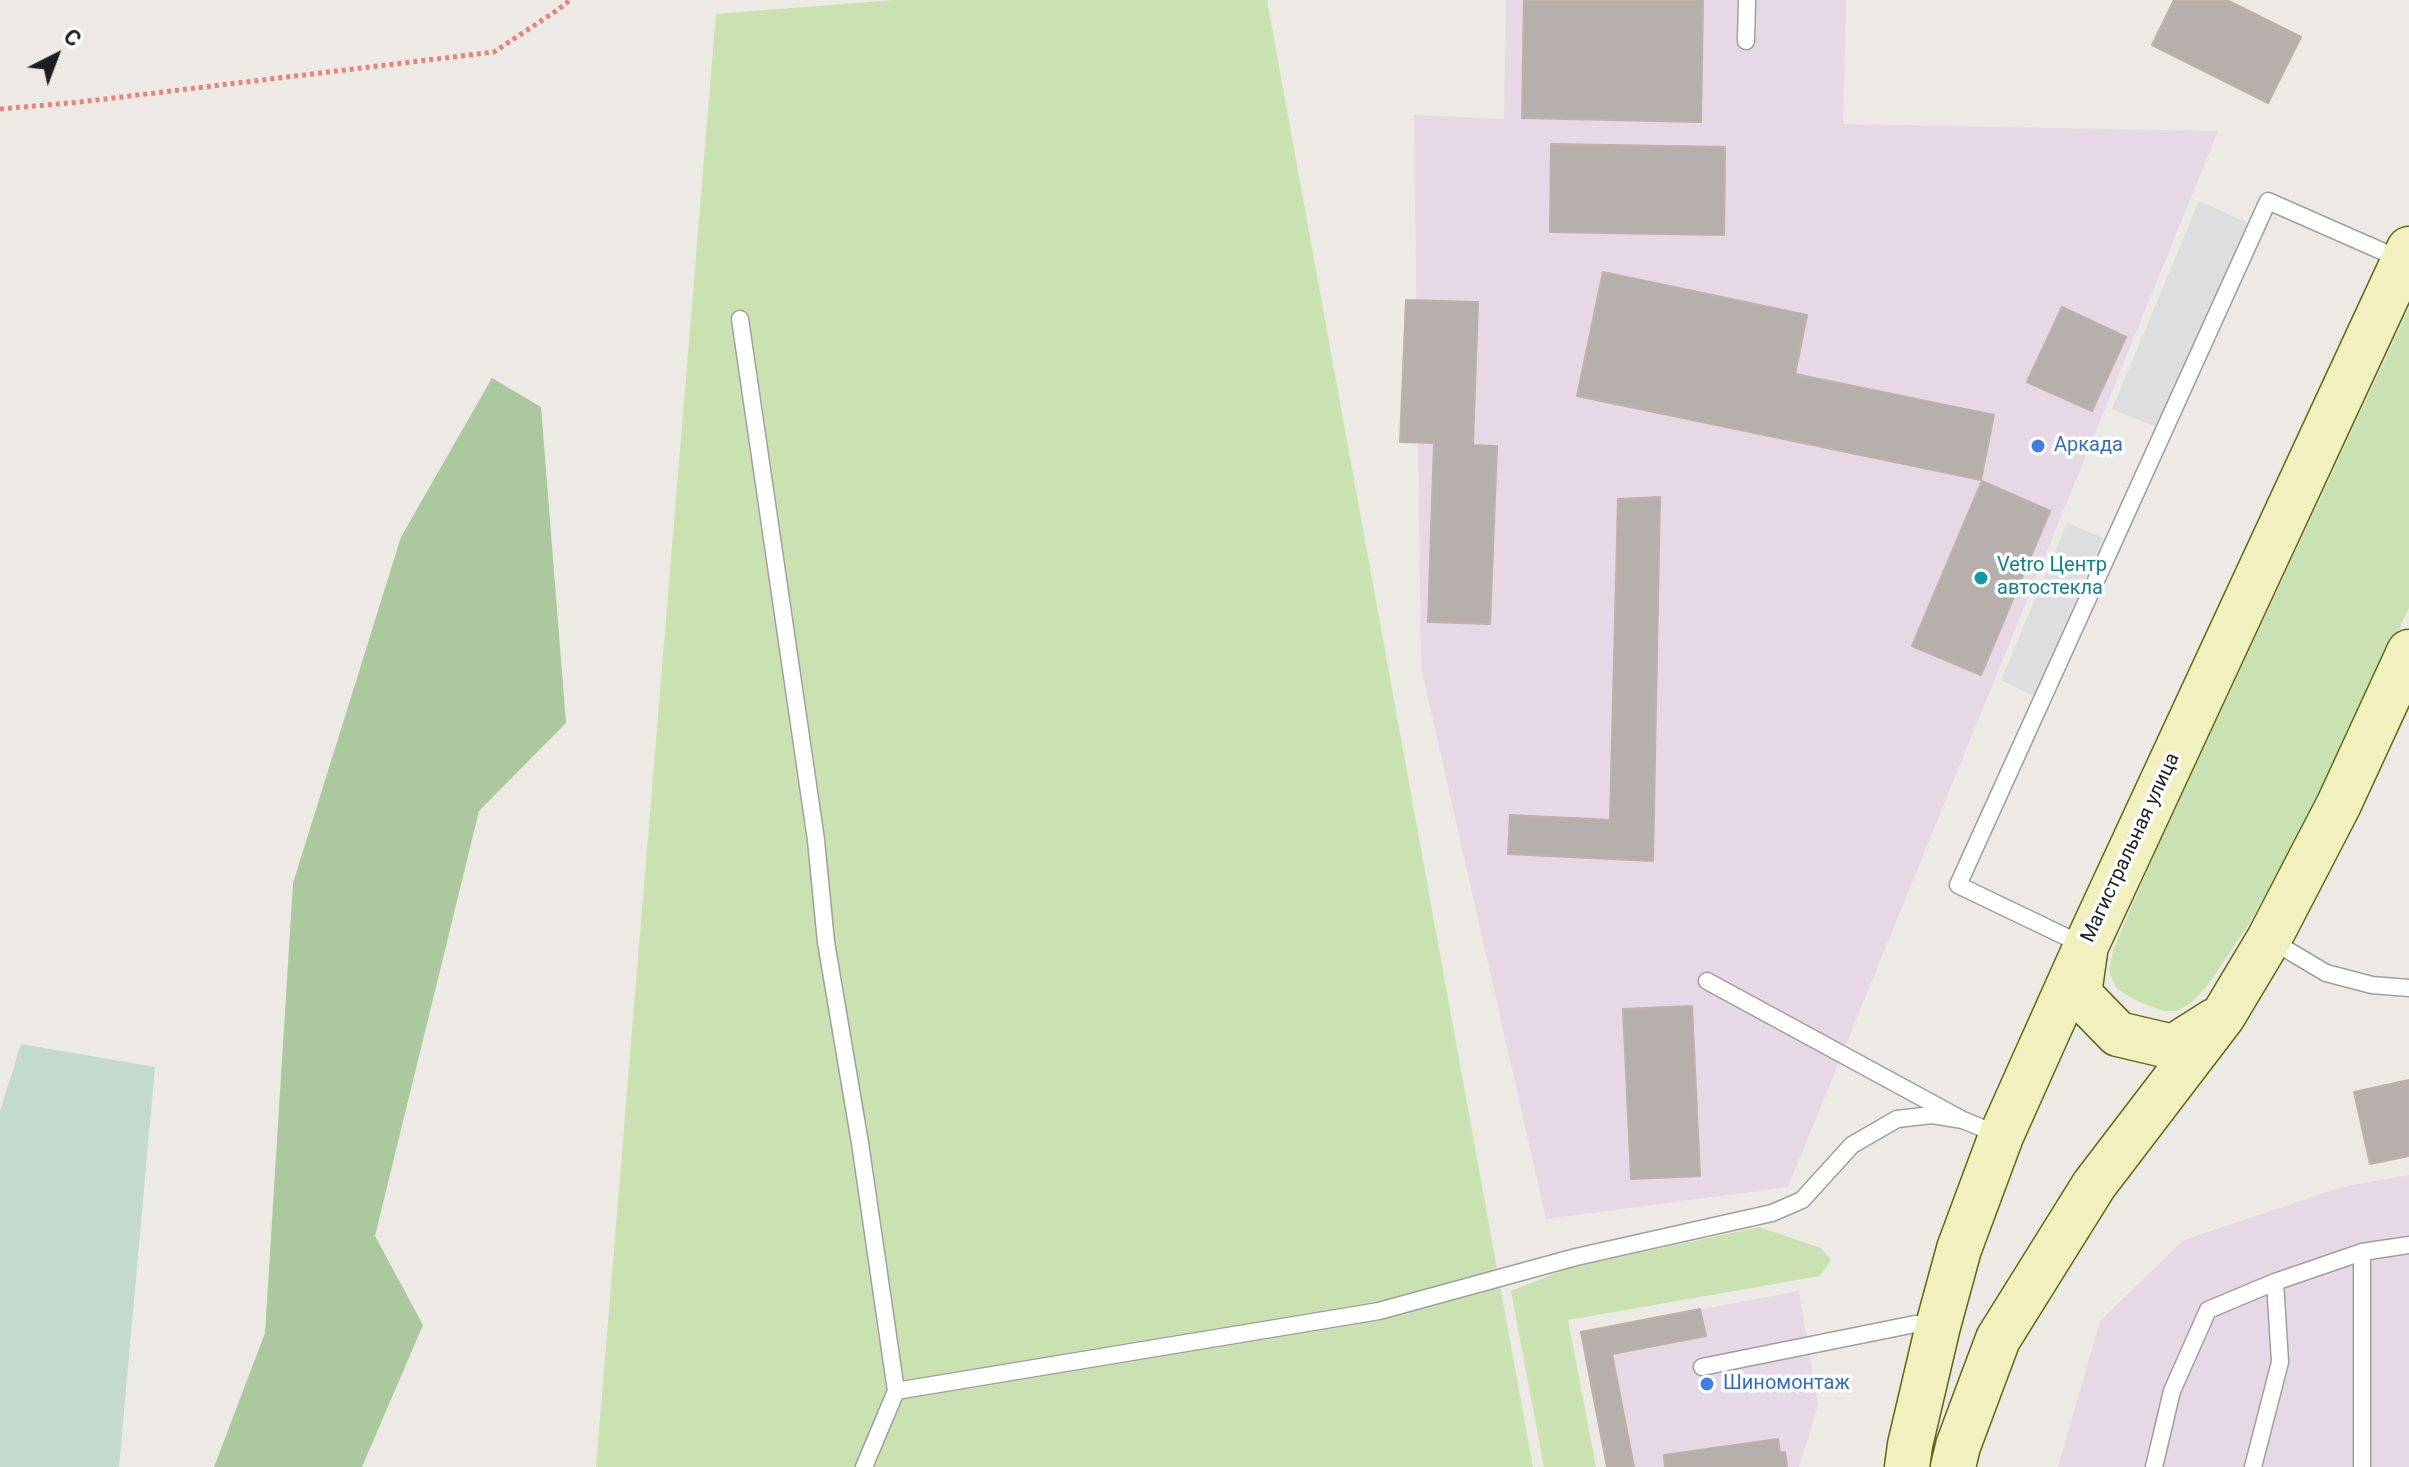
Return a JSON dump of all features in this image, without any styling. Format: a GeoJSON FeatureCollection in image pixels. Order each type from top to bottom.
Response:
{"type":"FeatureCollection","features":[{"type":"Feature","properties":{"kind":"main road","name":"Магистральная улица"},"geometry":{"type":"LineString","coordinates":[[1907,1467],[1938,1326],[1959,1249],[1982,1128],[2086,946],[2406,255]]}},
{"type":"Feature","properties":{"kind":"main road"},"geometry":{"type":"LineString","coordinates":[[1953,1467],[1998,1339],[2094,1185],[2223,1016],[2269,939],[2339,804],[2409,652]]}},
{"type":"Feature","properties":{"kind":"main road"},"geometry":{"type":"LineString","coordinates":[[2086,946],[2079,994],[2118,1034],[2173,1047],[2223,1016]]}},
{"type":"Feature","properties":{"kind":"main road"},"geometry":{"type":"LineString","coordinates":[[1938,1326],[1998,1339]]}},
{"type":"Feature","properties":{"kind":"lane"},"geometry":{"type":"LineString","coordinates":[[1746,41],[1747,0]]}},
{"type":"Feature","properties":{"kind":"lane"},"geometry":{"type":"LineString","coordinates":[[2086,946],[1958,885],[2268,201],[2406,255]]}},
{"type":"Feature","properties":{"kind":"lane"},"geometry":{"type":"LineString","coordinates":[[740,319],[816,840],[826,942],[860,1143],[896,1391],[864,1467]]}},
{"type":"Feature","properties":{"kind":"lane"},"geometry":{"type":"LineString","coordinates":[[2269,939],[2326,973],[2372,985],[2409,988]]}},
{"type":"Feature","properties":{"kind":"lane"},"geometry":{"type":"LineString","coordinates":[[1707,981],[1982,1128]]}},
{"type":"Feature","properties":{"kind":"lane"},"geometry":{"type":"LineString","coordinates":[[896,1391],[1379,1311],[1576,1257],[1772,1213],[1802,1200],[1852,1145],[1897,1119],[1932,1115],[1982,1128]]}},
{"type":"Feature","properties":{"kind":"lane"},"geometry":{"type":"LineString","coordinates":[[2154,1467],[2172,1391],[2208,1310],[2275,1282],[2362,1252],[2409,1245]]}},
{"type":"Feature","properties":{"kind":"lane"},"geometry":{"type":"LineString","coordinates":[[2362,1252],[2362,1467]]}},
{"type":"Feature","properties":{"kind":"lane"},"geometry":{"type":"LineString","coordinates":[[2253,1467],[2280,1362],[2275,1282]]}},
{"type":"Feature","properties":{"kind":"lane"},"geometry":{"type":"LineString","coordinates":[[1702,1367],[1915,1324],[1938,1326]]}},
{"type":"Feature","properties":{"kind":"path"},"geometry":{"type":"LineString","coordinates":[[0,109],[494,52],[570,0]]}},
{"type":"Feature","properties":{"kind":"shaded area"},"geometry":{"type":"Polygon","coordinates":[[[1506,0],[1846,0],[1843,124],[2218,131],[1788,1187],[1546,1219],[1421,667],[1414,115],[1504,119],[1506,0]]]}},
{"type":"Feature","properties":{"kind":"shaded area"},"geometry":{"type":"Polygon","coordinates":[[[2199,201],[2248,223],[2156,427],[2112,409],[2199,201]]]}},
{"type":"Feature","properties":{"kind":"shaded area"},"geometry":{"type":"Polygon","coordinates":[[[2067,523],[2103,538],[2034,696],[2001,680],[2067,523]]]}},
{"type":"Feature","properties":{"kind":"shaded area"},"geometry":{"type":"Polygon","coordinates":[[[2409,1175],[2409,1467],[2058,1467],[2100,1321],[2184,1240],[2342,1187],[2409,1175]]]}},
{"type":"Feature","properties":{"kind":"shaded area"},"geometry":{"type":"Polygon","coordinates":[[[1799,1291],[1818,1405],[1799,1467],[1607,1467],[1581,1332],[1799,1291]]]}},
{"type":"Feature","properties":{"kind":"green space"},"geometry":{"type":"Polygon","coordinates":[[[893,0],[1267,0],[1533,1467],[596,1467],[716,14],[893,0]]]}},
{"type":"Feature","properties":{"kind":"green space"},"geometry":{"type":"Polygon","coordinates":[[[2409,308],[2409,608],[2306,822],[2249,924],[2207,986],[2191,1003],[2177,1011],[2163,1011],[2117,989],[2109,972],[2113,950],[2155,853],[2409,308]]]}},
{"type":"Feature","properties":{"kind":"green space"},"geometry":{"type":"Polygon","coordinates":[[[492,378],[541,407],[566,723],[479,811],[375,1236],[423,1325],[362,1467],[214,1467],[265,1333],[293,883],[401,537],[492,378]]]}},
{"type":"Feature","properties":{"kind":"green space"},"geometry":{"type":"Polygon","coordinates":[[[21,1044],[155,1067],[119,1467],[0,1467],[0,1111],[21,1044]]]}},
{"type":"Feature","properties":{"kind":"green space"},"geometry":{"type":"Polygon","coordinates":[[[1759,1227],[1821,1248],[1831,1260],[1820,1276],[1568,1320],[1596,1467],[1544,1467],[1511,1291],[1569,1268],[1759,1227]]]}},
{"type":"Feature","properties":{"kind":"building"},"geometry":{"type":"Polygon","coordinates":[[[1524,0],[1703,0],[1701,122],[1522,118],[1524,0]]]}},
{"type":"Feature","properties":{"kind":"building"},"geometry":{"type":"Polygon","coordinates":[[[2174,0],[2227,0],[2301,37],[2268,103],[2152,45],[2174,0]]]}},
{"type":"Feature","properties":{"kind":"building"},"geometry":{"type":"Polygon","coordinates":[[[1551,144],[1725,147],[1724,235],[1550,232],[1551,144]]]}},
{"type":"Feature","properties":{"kind":"building"},"geometry":{"type":"Polygon","coordinates":[[[1603,272],[1807,315],[1795,374],[1994,415],[1981,480],[1577,396],[1603,272]]]}},
{"type":"Feature","properties":{"kind":"building"},"geometry":{"type":"Polygon","coordinates":[[[1406,300],[1478,302],[1473,445],[1497,446],[1490,624],[1428,622],[1434,443],[1400,442],[1406,300]]]}},
{"type":"Feature","properties":{"kind":"building"},"geometry":{"type":"Polygon","coordinates":[[[2062,307],[2126,337],[2092,411],[2027,382],[2062,307]]]}},
{"type":"Feature","properties":{"kind":"building","name":"Vetro Центр автостекла"},"geometry":{"type":"Polygon","coordinates":[[[1982,481],[2050,511],[1981,675],[1912,646],[1982,481]]]}},
{"type":"Feature","properties":{"kind":"building"},"geometry":{"type":"Polygon","coordinates":[[[1660,497],[1653,861],[1508,854],[1510,815],[1610,820],[1618,499],[1660,497]]]}},
{"type":"Feature","properties":{"kind":"building"},"geometry":{"type":"Polygon","coordinates":[[[1692,1006],[1700,1176],[1631,1179],[1623,1009],[1692,1006]]]}},
{"type":"Feature","properties":{"kind":"building"},"geometry":{"type":"Polygon","coordinates":[[[2409,1080],[2409,1156],[2370,1164],[2354,1092],[2409,1080]]]}},
{"type":"Feature","properties":{"kind":"building"},"geometry":{"type":"Polygon","coordinates":[[[1700,1309],[1706,1336],[1612,1354],[1634,1467],[1607,1467],[1581,1332],[1700,1309]]]}},
{"type":"Feature","properties":{"kind":"building"},"geometry":{"type":"Polygon","coordinates":[[[1778,1439],[1780,1453],[1785,1452],[1787,1466],[1665,1467],[1664,1455],[1778,1439]]]}},
{"type":"Feature","properties":{"kind":"place","name":"Аркада"},"geometry":{"type":"Point","coordinates":[2038,446]}},
{"type":"Feature","properties":{"kind":"place","name":"Vetro Центр автостекла"},"geometry":{"type":"Point","coordinates":[1981,578]}},
{"type":"Feature","properties":{"kind":"place","name":"Шиномонтаж"},"geometry":{"type":"Point","coordinates":[1707,1384]}}]}
